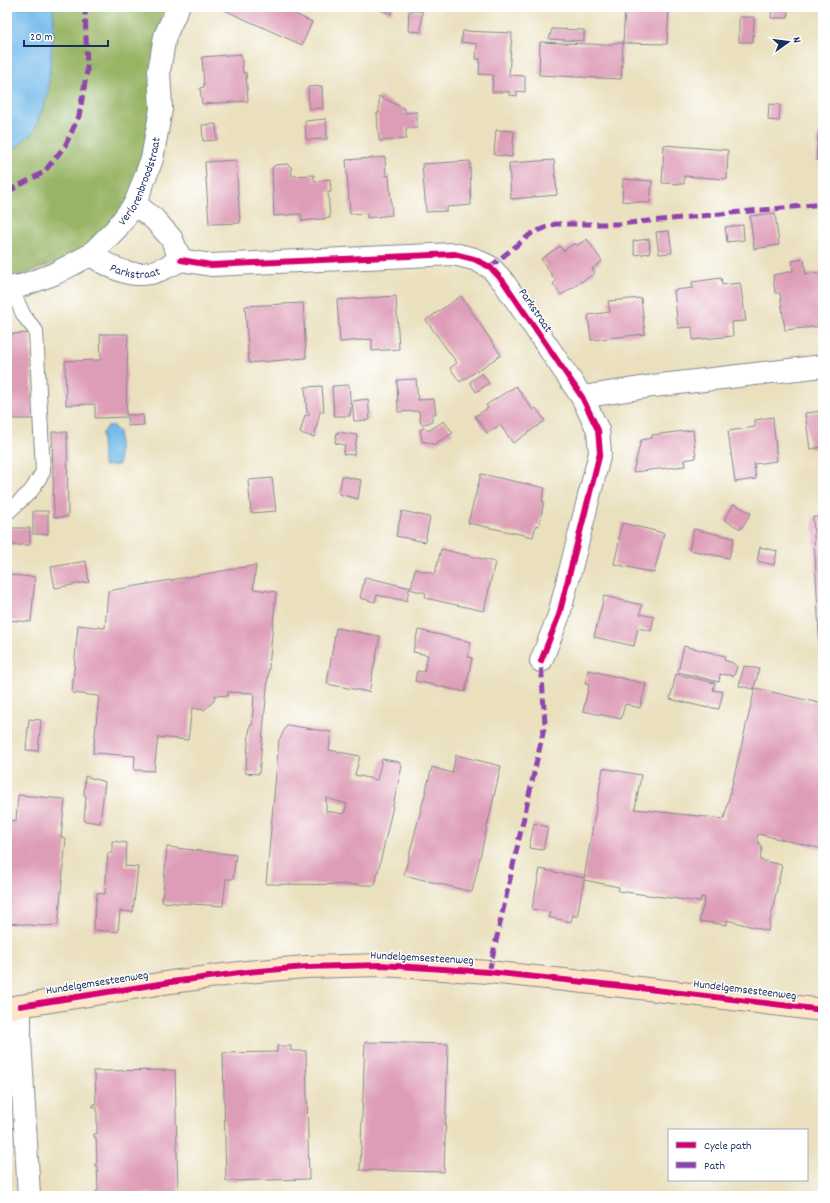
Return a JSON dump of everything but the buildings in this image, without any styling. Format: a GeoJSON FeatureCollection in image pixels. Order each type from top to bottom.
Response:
{"type":"FeatureCollection","features":[{"type":"Feature","properties":{"kind":"main road","name":"Hundelgemsesteenweg"},"geometry":{"type":"LineString","coordinates":[[13,1007],[171,982],[247,972],[306,966],[381,964],[489,972],[631,986],[823,1010]]}},
{"type":"Feature","properties":{"kind":"street","name":"Verlorenbroodstraat"},"geometry":{"type":"LineString","coordinates":[[9,288],[21,286],[54,274],[90,255],[116,229],[135,204],[152,159],[161,109],[159,71],[165,36],[178,7]]}},
{"type":"Feature","properties":{"kind":"street"},"geometry":{"type":"LineString","coordinates":[[135,204],[154,219],[171,238],[181,260]]}},
{"type":"Feature","properties":{"kind":"street","name":"Parkstraat"},"geometry":{"type":"LineString","coordinates":[[90,255],[117,269],[140,275],[162,270],[181,260],[211,265],[454,254],[474,258],[490,267],[503,281],[582,397],[598,430],[600,453],[559,615],[541,661]]}},
{"type":"Feature","properties":{"kind":"street"},"geometry":{"type":"LineString","coordinates":[[582,397],[653,386],[823,366]]}},
{"type":"Feature","properties":{"kind":"street"},"geometry":{"type":"LineString","coordinates":[[13,1007],[20,1038],[28,1196]]}},
{"type":"Feature","properties":{"kind":"lane"},"geometry":{"type":"LineString","coordinates":[[7,514],[31,491],[43,472],[36,331],[24,316],[9,288]]}},
{"type":"Feature","properties":{"kind":"green space"},"geometry":{"type":"Polygon","coordinates":[[[53,7],[171,7],[154,110],[130,200],[85,251],[7,281],[7,155],[34,131],[48,94],[54,20],[53,7]]]}},
{"type":"Feature","properties":{"kind":"water"},"geometry":{"type":"Polygon","coordinates":[[[7,7],[53,7],[54,20],[48,94],[34,131],[7,155],[7,7]]]}},
{"type":"Feature","properties":{"kind":"water"},"geometry":{"type":"Polygon","coordinates":[[[108,426],[113,426],[119,432],[119,465],[103,466],[102,433],[108,426]]]}},
{"type":"Feature","properties":{"kind":"marked path"},"geometry":{"type":"LineString","coordinates":[[7,192],[44,172],[65,146],[79,116],[87,71],[85,7]]}},
{"type":"Feature","properties":{"kind":"marked path"},"geometry":{"type":"LineString","coordinates":[[490,267],[532,233],[555,224],[619,224],[823,204]]}},
{"type":"Feature","properties":{"kind":"marked path"},"geometry":{"type":"LineString","coordinates":[[489,972],[545,724],[541,661]]}},
{"type":"Feature","properties":{"kind":"cycle path"},"geometry":{"type":"LineString","coordinates":[[181,260],[211,265],[454,254],[474,259],[490,267],[503,281],[582,397],[598,430],[600,453],[559,615],[541,661]]}},
{"type":"Feature","properties":{"kind":"cycle path"},"geometry":{"type":"LineString","coordinates":[[20,1006],[171,982],[247,972],[306,967],[381,965],[489,972],[823,1010]]}}]}
